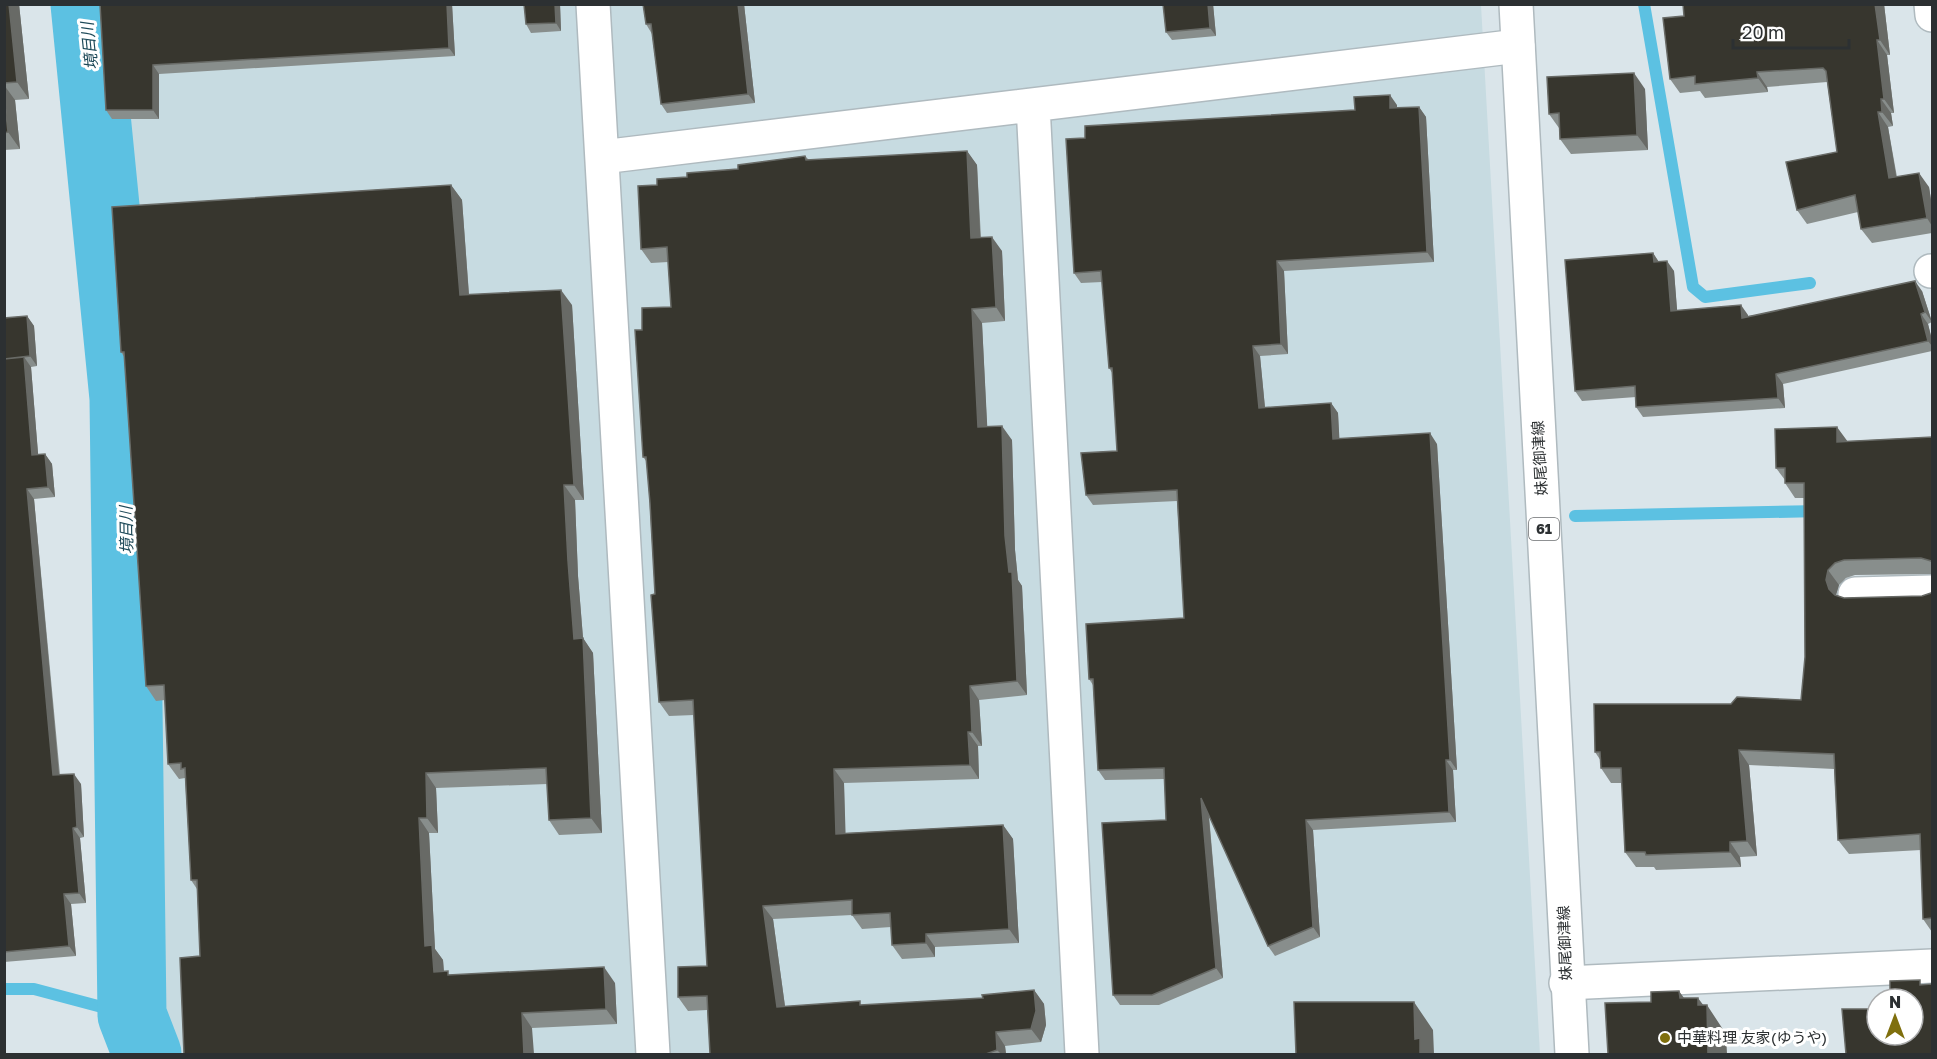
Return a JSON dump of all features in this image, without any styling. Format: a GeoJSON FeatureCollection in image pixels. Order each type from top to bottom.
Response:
{"type":"FeatureCollection","features":[{"type":"Feature","properties":{"kind":"street"},"geometry":{"type":"LineString","coordinates":[[593,4],[652,1054]]}},
{"type":"Feature","properties":{"kind":"street","name":"妹尾御津線"},"geometry":{"type":"LineString","coordinates":[[1516,4],[1566,982],[1572,1054]]}},
{"type":"Feature","properties":{"kind":"street"},"geometry":{"type":"LineString","coordinates":[[1931,4],[1932,15]]}},
{"type":"Feature","properties":{"kind":"street"},"geometry":{"type":"LineString","coordinates":[[602,157],[1518,46]]}},
{"type":"Feature","properties":{"kind":"street"},"geometry":{"type":"LineString","coordinates":[[1033,105],[1082,1054]]}},
{"type":"Feature","properties":{"kind":"street"},"geometry":{"type":"LineString","coordinates":[[1855,594],[1932,592]]}},
{"type":"Feature","properties":{"kind":"street"},"geometry":{"type":"LineString","coordinates":[[1566,982],[1932,966]]}},
{"type":"Feature","properties":{"kind":"shaded area"},"geometry":{"type":"Polygon","coordinates":[[[107,5],[1481,5],[1540,1054],[168,1054],[158,1039],[151,1000],[152,657],[107,5]]]}},
{"type":"Feature","properties":{"kind":"building"},"geometry":{"type":"Polygon","coordinates":[[[4,4],[9,4],[17,82],[4,83],[4,4]]]}},
{"type":"Feature","properties":{"kind":"building"},"geometry":{"type":"Polygon","coordinates":[[[100,4],[447,4],[449,48],[153,65],[153,110],[106,110],[100,4]]]}},
{"type":"Feature","properties":{"kind":"building"},"geometry":{"type":"Polygon","coordinates":[[[524,4],[555,4],[556,23],[526,24],[524,4]]]}},
{"type":"Feature","properties":{"kind":"building"},"geometry":{"type":"Polygon","coordinates":[[[643,4],[738,4],[748,94],[661,104],[651,24],[646,24],[643,4]]]}},
{"type":"Feature","properties":{"kind":"building"},"geometry":{"type":"Polygon","coordinates":[[[1163,4],[1208,4],[1210,28],[1166,32],[1163,4]]]}},
{"type":"Feature","properties":{"kind":"building"},"geometry":{"type":"Polygon","coordinates":[[[1683,4],[1875,4],[1884,99],[1881,99],[1882,112],[1878,112],[1889,178],[1919,173],[1927,218],[1861,229],[1855,195],[1797,210],[1786,162],[1837,152],[1826,71],[1823,68],[1757,72],[1758,78],[1695,84],[1695,76],[1670,79],[1663,18],[1684,16],[1683,4]]]}},
{"type":"Feature","properties":{"kind":"building"},"geometry":{"type":"Polygon","coordinates":[[[1634,73],[1637,135],[1560,139],[1559,113],[1549,114],[1547,77],[1634,73]]]}},
{"type":"Feature","properties":{"kind":"building"},"geometry":{"type":"Polygon","coordinates":[[[4,94],[8,132],[4,133],[4,94]]]}},
{"type":"Feature","properties":{"kind":"building"},"geometry":{"type":"Polygon","coordinates":[[[1390,95],[1390,108],[1419,107],[1427,252],[1277,261],[1281,344],[1253,346],[1259,408],[1331,403],[1333,439],[1430,433],[1450,760],[1446,760],[1449,812],[1306,820],[1313,927],[1268,946],[1201,798],[1216,968],[1152,995],[1113,995],[1102,823],[1166,820],[1164,768],[1098,770],[1093,679],[1089,679],[1086,624],[1184,618],[1177,490],[1086,495],[1081,453],[1117,451],[1112,368],[1109,368],[1101,271],[1074,273],[1066,139],[1085,138],[1085,126],[1355,110],[1354,97],[1390,95]]]}},
{"type":"Feature","properties":{"kind":"building"},"geometry":{"type":"Polygon","coordinates":[[[967,151],[971,238],[992,237],[996,307],[972,309],[978,427],[1002,426],[1005,536],[1009,572],[1012,572],[1017,681],[970,686],[972,732],[968,732],[970,765],[834,769],[836,834],[1003,825],[1009,929],[926,934],[926,943],[892,945],[890,913],[852,915],[852,900],[763,906],[777,1007],[860,1001],[860,1005],[983,998],[982,995],[1034,990],[1036,1011],[1031,1029],[996,1032],[997,1050],[986,1054],[710,1054],[707,996],[678,997],[678,967],[707,966],[693,700],[659,702],[651,595],[655,594],[650,503],[646,457],[643,457],[635,330],[642,330],[642,308],[671,307],[667,247],[641,249],[638,186],[657,185],[657,179],[687,177],[687,173],[738,169],[738,165],[805,156],[806,160],[967,151]]]}},
{"type":"Feature","properties":{"kind":"building"},"geometry":{"type":"Polygon","coordinates":[[[451,185],[460,295],[561,290],[574,485],[564,485],[568,561],[574,639],[583,638],[591,818],[549,820],[546,768],[426,773],[427,818],[419,818],[425,946],[432,945],[434,972],[448,971],[448,975],[604,967],[606,1009],[522,1013],[524,1054],[184,1054],[180,958],[200,956],[197,880],[191,880],[185,768],[181,769],[181,763],[168,764],[164,685],[146,686],[112,207],[451,185]]]}},
{"type":"Feature","properties":{"kind":"building"},"geometry":{"type":"Polygon","coordinates":[[[1653,253],[1654,262],[1667,261],[1671,311],[1741,305],[1742,318],[1915,281],[1925,312],[1921,314],[1928,341],[1776,374],[1778,398],[1636,407],[1635,386],[1575,391],[1565,260],[1653,253]]]}},
{"type":"Feature","properties":{"kind":"building"},"geometry":{"type":"Polygon","coordinates":[[[27,316],[30,356],[4,359],[4,318],[27,316]]]}},
{"type":"Feature","properties":{"kind":"building"},"geometry":{"type":"Polygon","coordinates":[[[24,357],[32,455],[45,454],[48,487],[27,489],[53,775],[74,774],[77,827],[73,828],[79,893],[64,894],[69,946],[4,952],[4,359],[24,357]]]}},
{"type":"Feature","properties":{"kind":"building"},"geometry":{"type":"Polygon","coordinates":[[[1837,427],[1837,442],[1932,437],[1932,562],[1921,558],[1844,560],[1835,563],[1828,570],[1826,580],[1829,589],[1835,595],[1844,598],[1922,596],[1932,592],[1932,918],[1923,919],[1920,834],[1838,840],[1834,754],[1739,750],[1747,841],[1730,842],[1730,852],[1646,855],[1645,852],[1625,852],[1621,768],[1601,768],[1600,752],[1595,752],[1594,704],[1731,704],[1737,697],[1801,700],[1805,657],[1804,483],[1785,483],[1785,468],[1776,468],[1775,429],[1837,427]]]}},
{"type":"Feature","properties":{"kind":"building"},"geometry":{"type":"Polygon","coordinates":[[[1920,980],[1920,985],[1932,984],[1932,1054],[1846,1054],[1842,1009],[1865,1009],[1865,1047],[1925,1047],[1925,987],[1890,987],[1890,981],[1920,980]]]}},
{"type":"Feature","properties":{"kind":"building"},"geometry":{"type":"Polygon","coordinates":[[[1679,991],[1680,998],[1698,998],[1698,1005],[1707,1005],[1708,1054],[1608,1054],[1605,1003],[1651,1002],[1651,992],[1679,991]]]}},
{"type":"Feature","properties":{"kind":"building"},"geometry":{"type":"Polygon","coordinates":[[[1294,1002],[1414,1002],[1415,1039],[1420,1038],[1420,1054],[1296,1054],[1294,1002]]]}},
{"type":"Feature","properties":{"kind":"waterway","name":"境目川"},"geometry":{"type":"LineString","coordinates":[[85,4],[124,398],[132,1015],[147,1054]]}},
{"type":"Feature","properties":{"kind":"waterway"},"geometry":{"type":"LineString","coordinates":[[1644,4],[1693,287],[1705,297],[1810,283]]}},
{"type":"Feature","properties":{"kind":"waterway"},"geometry":{"type":"LineString","coordinates":[[1575,516],[1821,511]]}},
{"type":"Feature","properties":{"kind":"waterway"},"geometry":{"type":"LineString","coordinates":[[4,989],[34,989],[132,1015]]}},
{"type":"Feature","properties":{"kind":"place","name":"中華料理 友家(ゆうや)"},"geometry":{"type":"Point","coordinates":[1665,1038]}}]}
